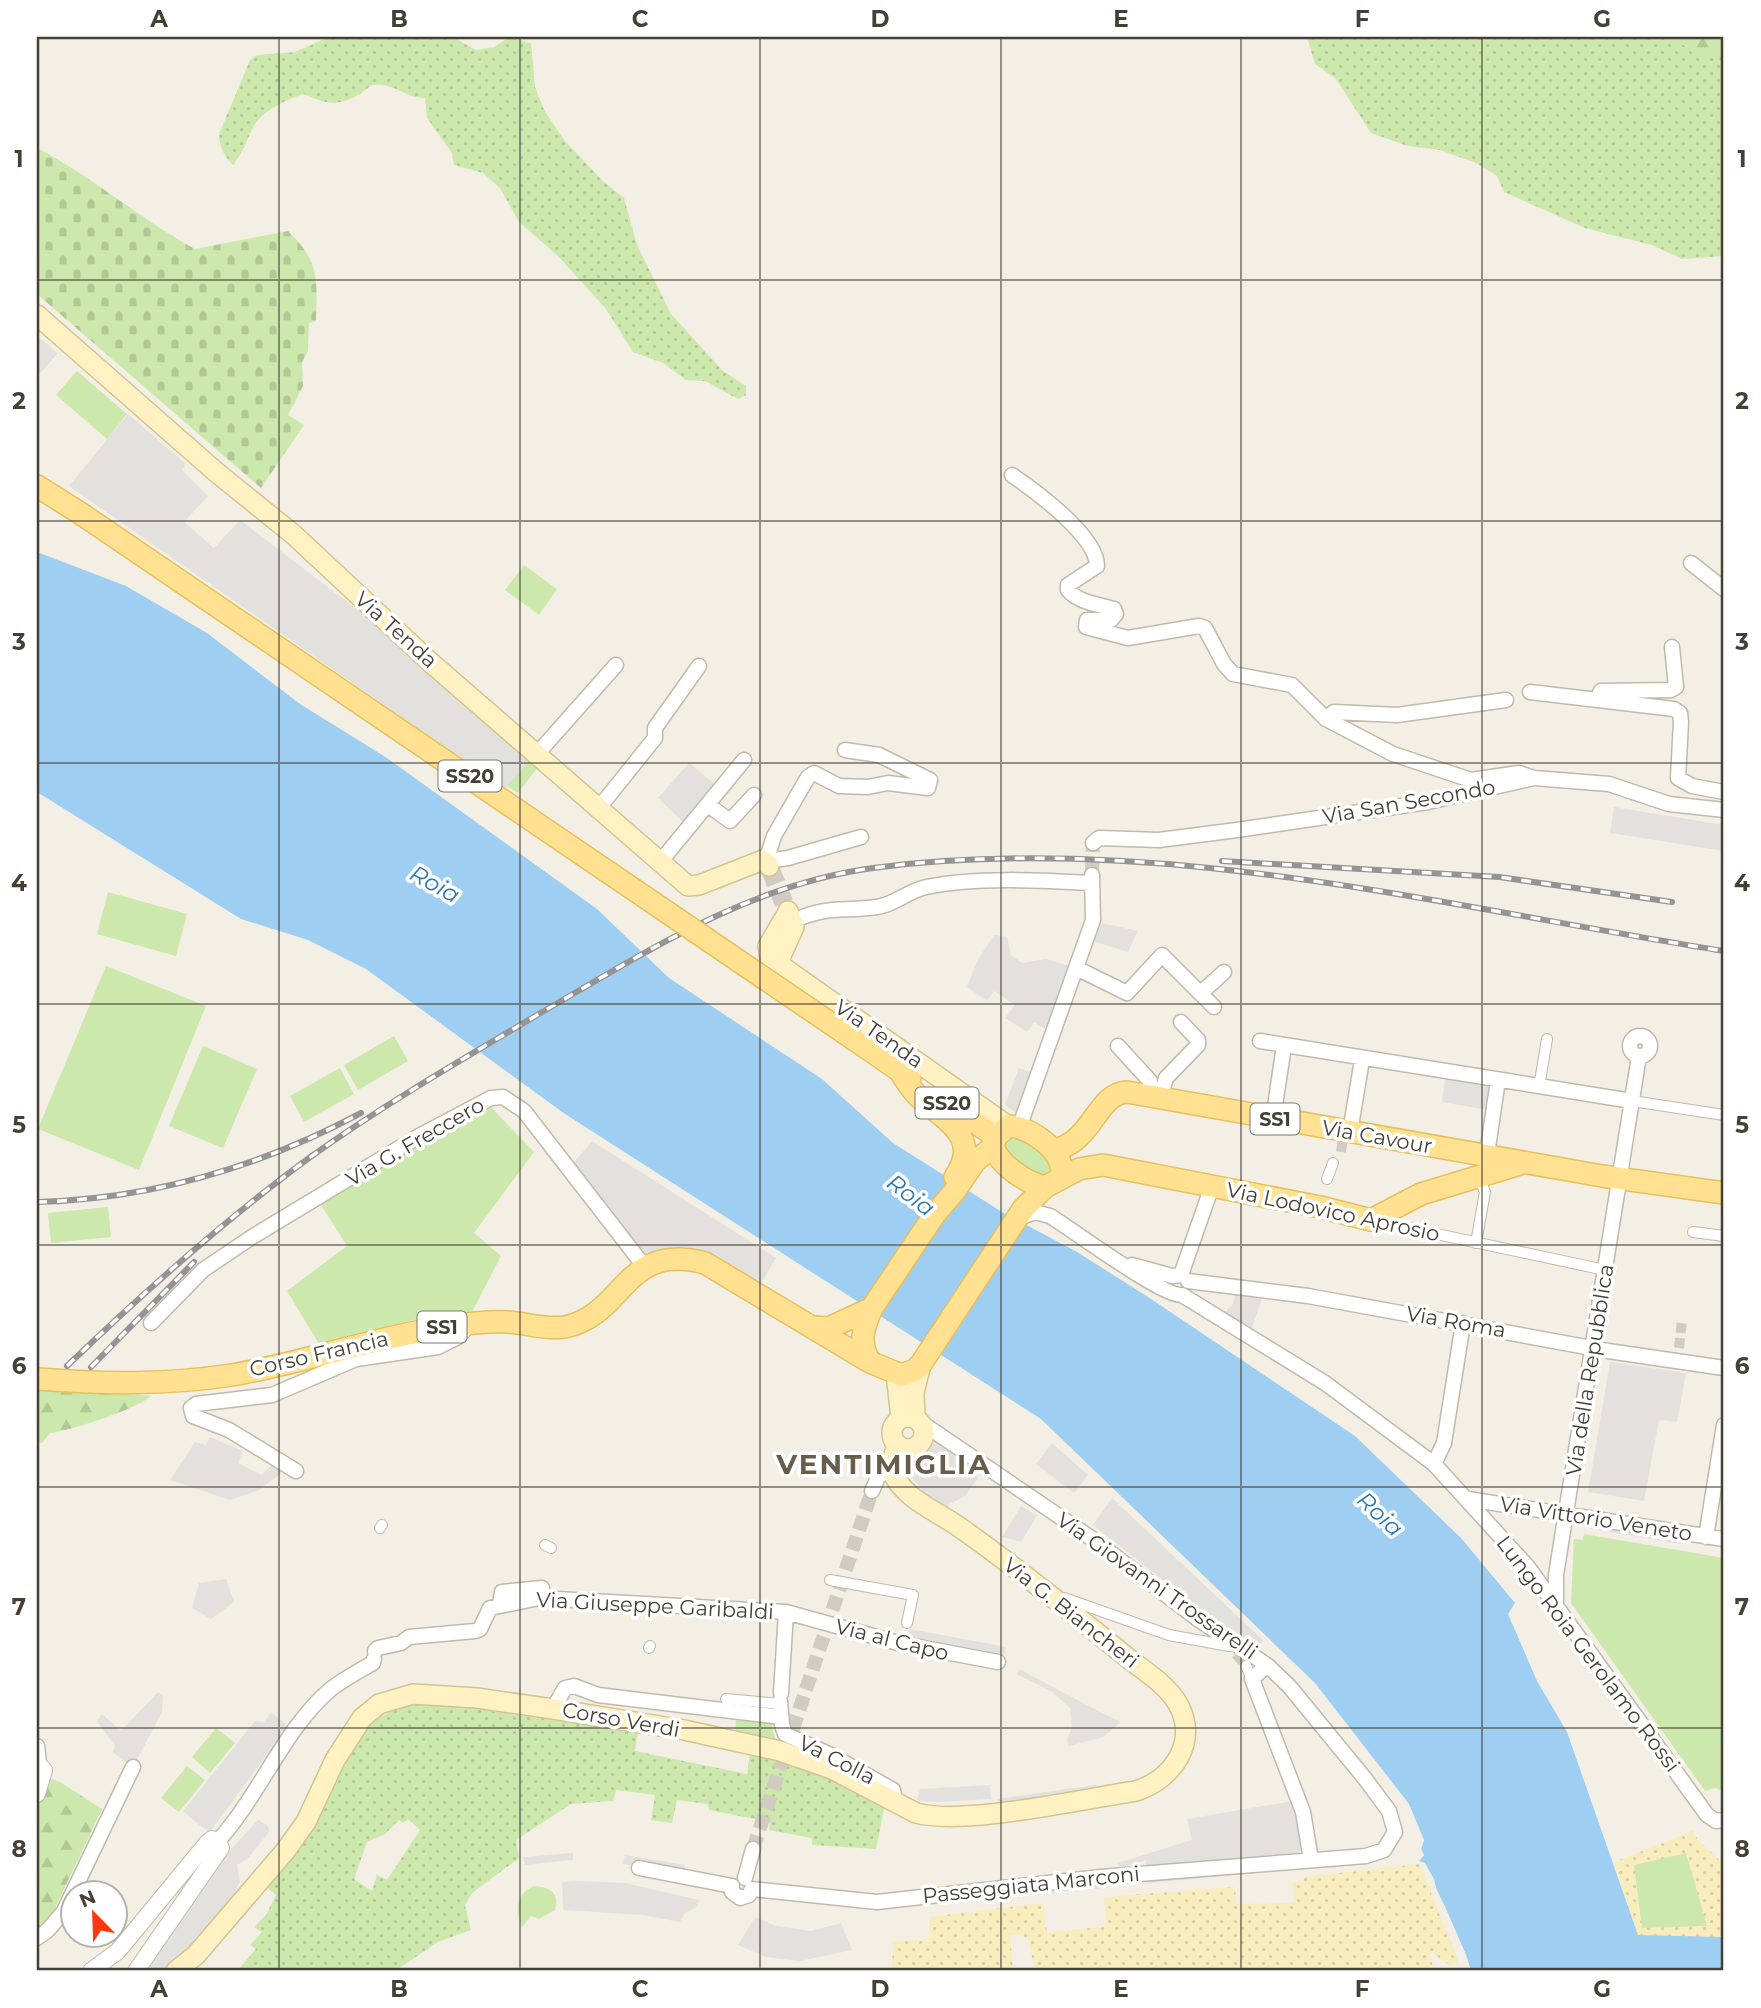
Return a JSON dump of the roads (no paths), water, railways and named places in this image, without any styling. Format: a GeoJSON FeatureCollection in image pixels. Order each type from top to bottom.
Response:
{"type":"FeatureCollection","features":[{"type":"Feature","properties":{"kind":"main road","name":"Via Tenda"},"geometry":{"type":"LineString","coordinates":[[37,315],[293,536],[598,809],[692,887],[767,863]]}},
{"type":"Feature","properties":{"kind":"main road","name":"SS20"},"geometry":{"type":"LineString","coordinates":[[37,486],[1000,1138]]}},
{"type":"Feature","properties":{"kind":"main road","name":"Via Tenda"},"geometry":{"type":"LineString","coordinates":[[788,912],[767,953],[782,968],[1000,1138]]}},
{"type":"Feature","properties":{"kind":"main road"},"geometry":{"type":"LineString","coordinates":[[899,1070],[915,1094],[957,1129],[962,1137],[963,1156],[959,1171],[944,1193],[935,1214]]}},
{"type":"Feature","properties":{"kind":"main road","name":"Via Cavour"},"geometry":{"type":"LineString","coordinates":[[1054,1150],[1069,1146],[1083,1135],[1110,1097],[1128,1092],[1346,1134],[1482,1170]]}},
{"type":"Feature","properties":{"kind":"main road"},"geometry":{"type":"LineString","coordinates":[[1083,1135],[1084,1149],[1090,1159],[1103,1165]]}},
{"type":"Feature","properties":{"kind":"main road"},"geometry":{"type":"LineString","coordinates":[[897,1445],[908,1450],[920,1444],[925,1430],[913,1419],[896,1374],[907,1374],[925,1358],[1025,1212],[1053,1183],[1061,1162],[1054,1150],[1000,1138]]}},
{"type":"Feature","properties":{"kind":"main road"},"geometry":{"type":"LineString","coordinates":[[1000,1138],[1013,1169],[1053,1183]]}},
{"type":"Feature","properties":{"kind":"main road"},"geometry":{"type":"LineString","coordinates":[[812,1327],[855,1327],[872,1308],[935,1214],[1000,1138]]}},
{"type":"Feature","properties":{"kind":"main road"},"geometry":{"type":"LineString","coordinates":[[1371,1220],[1421,1194],[1482,1170],[1526,1162],[1724,1193]]}},
{"type":"Feature","properties":{"kind":"main road","name":"Via Lodovico Aprosio"},"geometry":{"type":"LineString","coordinates":[[1053,1183],[1103,1165],[1371,1220]]}},
{"type":"Feature","properties":{"kind":"main road","name":"Corso Francia"},"geometry":{"type":"LineString","coordinates":[[37,1379],[144,1384],[232,1374],[395,1336],[470,1324],[506,1322],[565,1327],[595,1312],[645,1266],[662,1259],[686,1257],[705,1263],[812,1327]]}},
{"type":"Feature","properties":{"kind":"main road","name":"SS1"},"geometry":{"type":"LineString","coordinates":[[812,1327],[870,1362],[896,1374]]}},
{"type":"Feature","properties":{"kind":"main road"},"geometry":{"type":"LineString","coordinates":[[855,1327],[870,1362]]}},
{"type":"Feature","properties":{"kind":"main road"},"geometry":{"type":"LineString","coordinates":[[913,1419],[914,1393],[925,1358]]}},
{"type":"Feature","properties":{"kind":"main road"},"geometry":{"type":"LineString","coordinates":[[890,1468],[897,1445],[892,1430],[913,1419]]}},
{"type":"Feature","properties":{"kind":"main road","name":"Via G. Biancheri"},"geometry":{"type":"LineString","coordinates":[[890,1468],[906,1492],[959,1527],[1047,1592],[1171,1694],[1185,1721],[1186,1738],[1183,1752],[1176,1763]]}},
{"type":"Feature","properties":{"kind":"main road","name":"Corso Verdi"},"geometry":{"type":"LineString","coordinates":[[176,1971],[196,1955],[286,1850],[306,1822],[353,1730],[379,1704],[398,1697],[424,1693],[553,1709],[684,1730],[779,1751],[832,1769],[930,1817],[975,1815],[1136,1791],[1152,1786],[1176,1763]]}},
{"type":"Feature","properties":{"kind":"street"},"geometry":{"type":"LineString","coordinates":[[1012,475],[1069,521],[1097,556],[1097,566],[1068,584],[1068,590],[1073,596],[1092,604],[1114,609],[1116,614],[1111,620],[1087,620],[1086,627],[1128,638],[1199,626],[1205,628],[1224,664],[1233,674],[1293,685],[1326,719],[1393,754],[1471,780],[1519,773],[1534,778]]}},
{"type":"Feature","properties":{"kind":"street"},"geometry":{"type":"LineString","coordinates":[[1691,563],[1724,589]]}},
{"type":"Feature","properties":{"kind":"street"},"geometry":{"type":"LineString","coordinates":[[1601,699],[1598,695],[1601,691],[1671,691],[1676,687],[1672,647]]}},
{"type":"Feature","properties":{"kind":"street"},"geometry":{"type":"LineString","coordinates":[[537,754],[617,666]]}},
{"type":"Feature","properties":{"kind":"street"},"geometry":{"type":"LineString","coordinates":[[598,809],[654,738],[655,728],[699,666]]}},
{"type":"Feature","properties":{"kind":"street"},"geometry":{"type":"LineString","coordinates":[[1530,692],[1674,709],[1680,713],[1678,778],[1692,786],[1724,792]]}},
{"type":"Feature","properties":{"kind":"street"},"geometry":{"type":"LineString","coordinates":[[1326,719],[1334,712],[1397,715],[1506,700]]}},
{"type":"Feature","properties":{"kind":"street"},"geometry":{"type":"LineString","coordinates":[[845,750],[879,755],[930,780],[928,788],[888,783],[868,787],[839,786],[814,773],[808,777],[774,836],[767,863],[861,837]]}},
{"type":"Feature","properties":{"kind":"street"},"geometry":{"type":"LineString","coordinates":[[660,862],[744,760]]}},
{"type":"Feature","properties":{"kind":"street","name":"Via San Secondo"},"geometry":{"type":"LineString","coordinates":[[1093,843],[1100,838],[1159,840],[1428,802],[1534,778],[1609,784],[1669,804],[1724,810]]}},
{"type":"Feature","properties":{"kind":"street"},"geometry":{"type":"LineString","coordinates":[[708,805],[730,821],[754,795]]}},
{"type":"Feature","properties":{"kind":"street"},"geometry":{"type":"LineString","coordinates":[[788,912],[877,907],[915,890],[935,886],[1047,878],[1092,878],[1097,922],[1000,1138]]}},
{"type":"Feature","properties":{"kind":"street"},"geometry":{"type":"LineString","coordinates":[[1076,968],[1126,993],[1162,955],[1214,1007]]}},
{"type":"Feature","properties":{"kind":"street"},"geometry":{"type":"LineString","coordinates":[[1200,993],[1224,972]]}},
{"type":"Feature","properties":{"kind":"street"},"geometry":{"type":"LineString","coordinates":[[1155,1097],[1166,1078],[1198,1045],[1198,1040],[1181,1023]]}},
{"type":"Feature","properties":{"kind":"street"},"geometry":{"type":"LineString","coordinates":[[1539,1087],[1547,1039]]}},
{"type":"Feature","properties":{"kind":"street"},"geometry":{"type":"LineString","coordinates":[[1260,1041],[1362,1060],[1724,1115]]}},
{"type":"Feature","properties":{"kind":"street"},"geometry":{"type":"LineString","coordinates":[[1118,1046],[1150,1081],[1155,1097]]}},
{"type":"Feature","properties":{"kind":"street"},"geometry":{"type":"LineString","coordinates":[[1273,1119],[1284,1046]]}},
{"type":"Feature","properties":{"kind":"street","name":"Via della Repubblica"},"geometry":{"type":"LineString","coordinates":[[1558,1609],[1553,1597],[1558,1562],[1639,1056]]}},
{"type":"Feature","properties":{"kind":"street"},"geometry":{"type":"LineString","coordinates":[[1346,1134],[1362,1060]]}},
{"type":"Feature","properties":{"kind":"street"},"geometry":{"type":"LineString","coordinates":[[1476,1243],[1485,1192],[1482,1170],[1498,1080]]}},
{"type":"Feature","properties":{"kind":"street","name":"Via G. Freccero"},"geometry":{"type":"LineString","coordinates":[[151,1322],[204,1270],[251,1237],[419,1136],[491,1098],[503,1097],[524,1111],[645,1266]]}},
{"type":"Feature","properties":{"kind":"street"},"geometry":{"type":"LineString","coordinates":[[1328,1179],[1333,1163]]}},
{"type":"Feature","properties":{"kind":"street"},"geometry":{"type":"LineString","coordinates":[[1025,1212],[1050,1216],[1045,1199],[1053,1183]]}},
{"type":"Feature","properties":{"kind":"street"},"geometry":{"type":"LineString","coordinates":[[1179,1284],[1212,1186]]}},
{"type":"Feature","properties":{"kind":"street","name":"Via Roma"},"geometry":{"type":"LineString","coordinates":[[1050,1216],[1124,1264],[1179,1284],[1308,1296],[1593,1348],[1679,1355],[1724,1368]]}},
{"type":"Feature","properties":{"kind":"street","name":"Via Lodovico Aprosio"},"geometry":{"type":"LineString","coordinates":[[1371,1220],[1605,1270]]}},
{"type":"Feature","properties":{"kind":"street"},"geometry":{"type":"LineString","coordinates":[[1693,1232],[1724,1236]]}},
{"type":"Feature","properties":{"kind":"street","name":"Lungo Roia Gerolamo Rossi"},"geometry":{"type":"LineString","coordinates":[[1179,1284],[1325,1383],[1434,1464],[1528,1566],[1707,1815],[1721,1820]]}},
{"type":"Feature","properties":{"kind":"street"},"geometry":{"type":"LineString","coordinates":[[1434,1464],[1444,1443],[1463,1323]]}},
{"type":"Feature","properties":{"kind":"street"},"geometry":{"type":"LineString","coordinates":[[296,1471],[229,1430],[193,1416],[192,1406],[272,1395],[356,1359],[438,1347],[458,1337],[470,1324]]}},
{"type":"Feature","properties":{"kind":"street","name":"Via Giovanni Trossarelli"},"geometry":{"type":"LineString","coordinates":[[913,1419],[1091,1538],[1233,1647],[1267,1665],[1289,1686],[1366,1780],[1395,1824],[1391,1842],[1384,1850],[1366,1856],[1311,1860]]}},
{"type":"Feature","properties":{"kind":"street"},"geometry":{"type":"LineString","coordinates":[[1706,1537],[1724,1425]]}},
{"type":"Feature","properties":{"kind":"street"},"geometry":{"type":"LineString","coordinates":[[872,1490],[878,1477],[890,1468]]}},
{"type":"Feature","properties":{"kind":"street","name":"Via Vittorio Veneto"},"geometry":{"type":"LineString","coordinates":[[1468,1499],[1724,1539]]}},
{"type":"Feature","properties":{"kind":"street"},"geometry":{"type":"LineString","coordinates":[[1528,1566],[1546,1569],[1558,1562]]}},
{"type":"Feature","properties":{"kind":"street"},"geometry":{"type":"LineString","coordinates":[[830,1580],[913,1595],[907,1623]]}},
{"type":"Feature","properties":{"kind":"street"},"geometry":{"type":"LineString","coordinates":[[1047,1592],[1160,1633],[1233,1647]]}},
{"type":"Feature","properties":{"kind":"street","name":"Via Giuseppe Garibaldi"},"geometry":{"type":"LineString","coordinates":[[218,1841],[249,1803],[310,1710],[331,1689],[374,1658],[378,1648],[401,1643],[409,1637],[475,1631],[480,1629],[490,1608],[539,1598],[704,1612],[786,1612]]}},
{"type":"Feature","properties":{"kind":"street"},"geometry":{"type":"LineString","coordinates":[[781,1704],[786,1612]]}},
{"type":"Feature","properties":{"kind":"street","name":"Via al Capo"},"geometry":{"type":"LineString","coordinates":[[786,1612],[909,1645],[998,1662]]}},
{"type":"Feature","properties":{"kind":"street"},"geometry":{"type":"LineString","coordinates":[[1267,1665],[1249,1672],[1301,1806],[1311,1860]]}},
{"type":"Feature","properties":{"kind":"street"},"geometry":{"type":"LineString","coordinates":[[553,1709],[565,1688],[574,1686],[598,1695],[781,1704]]}},
{"type":"Feature","properties":{"kind":"street"},"geometry":{"type":"LineString","coordinates":[[726,1699],[781,1704]]}},
{"type":"Feature","properties":{"kind":"street","name":"Va Colla"},"geometry":{"type":"LineString","coordinates":[[781,1704],[785,1734],[893,1790],[895,1802]]}},
{"type":"Feature","properties":{"kind":"street"},"geometry":{"type":"LineString","coordinates":[[37,1746],[38,1763],[44,1770],[37,1794]]}},
{"type":"Feature","properties":{"kind":"street"},"geometry":{"type":"LineString","coordinates":[[37,1938],[48,1930],[64,1911],[133,1767]]}},
{"type":"Feature","properties":{"kind":"street"},"geometry":{"type":"LineString","coordinates":[[91,1971],[118,1951],[207,1843],[212,1839],[218,1841],[221,1847],[136,1971]]}},
{"type":"Feature","properties":{"kind":"street"},"geometry":{"type":"LineString","coordinates":[[748,1883],[753,1849]]}},
{"type":"Feature","properties":{"kind":"street","name":"Passeggiata Marconi"},"geometry":{"type":"LineString","coordinates":[[639,1868],[732,1886],[734,1895],[740,1898],[749,1895],[748,1883],[877,1902],[1101,1877],[1311,1860]]}},
{"type":"Feature","properties":{"kind":"water","name":"Roia"},"geometry":{"type":"Polygon","coordinates":[[[37,552],[126,586],[207,633],[300,704],[387,758],[597,909],[669,978],[822,1079],[893,1143],[1002,1212],[1077,1252],[1148,1297],[1355,1436],[1461,1538],[1515,1603],[1508,1614],[1537,1681],[1567,1732],[1638,1935],[1724,1937],[1724,1971],[1471,1971],[1431,1878],[1419,1861],[1424,1855],[1421,1849],[1424,1840],[1409,1804],[1315,1683],[1041,1419],[565,1114],[366,969],[308,940],[241,919],[37,792],[37,552]]]}},
{"type":"Feature","properties":{"kind":"tunnel"},"geometry":{"type":"LineString","coordinates":[[1092,873],[1093,843]]}},
{"type":"Feature","properties":{"kind":"tunnel"},"geometry":{"type":"LineString","coordinates":[[769,866],[784,903]]}},
{"type":"Feature","properties":{"kind":"tunnel"},"geometry":{"type":"LineString","coordinates":[[1341,1152],[1343,1138]]}},
{"type":"Feature","properties":{"kind":"tunnel"},"geometry":{"type":"LineString","coordinates":[[1679,1348],[1682,1320]]}},
{"type":"Feature","properties":{"kind":"tunnel"},"geometry":{"type":"LineString","coordinates":[[753,1849],[872,1491]]}},
{"type":"Feature","properties":{"kind":"tunnel"},"geometry":{"type":"LineString","coordinates":[[1236,1654],[1246,1666]]}},
{"type":"Feature","properties":{"kind":"railway"},"geometry":{"type":"LineString","coordinates":[[67,1366],[215,1232],[309,1158],[368,1118],[488,1044],[665,942],[745,904],[786,888],[829,876],[873,868],[980,859],[1087,859],[1194,866],[1301,879],[1724,951]]}},
{"type":"Feature","properties":{"kind":"railway"},"geometry":{"type":"LineString","coordinates":[[1222,861],[1499,877],[1672,902]]}},
{"type":"Feature","properties":{"kind":"railway"},"geometry":{"type":"LineString","coordinates":[[37,1202],[122,1194],[204,1177],[284,1149],[361,1113]]}},
{"type":"Feature","properties":{"kind":"railway"},"geometry":{"type":"LineString","coordinates":[[91,1367],[194,1262]]}},
{"type":"Feature","properties":{"kind":"district","name":"VENTIMIGLIA"},"geometry":{"type":"Point","coordinates":[884,1464]}}]}
